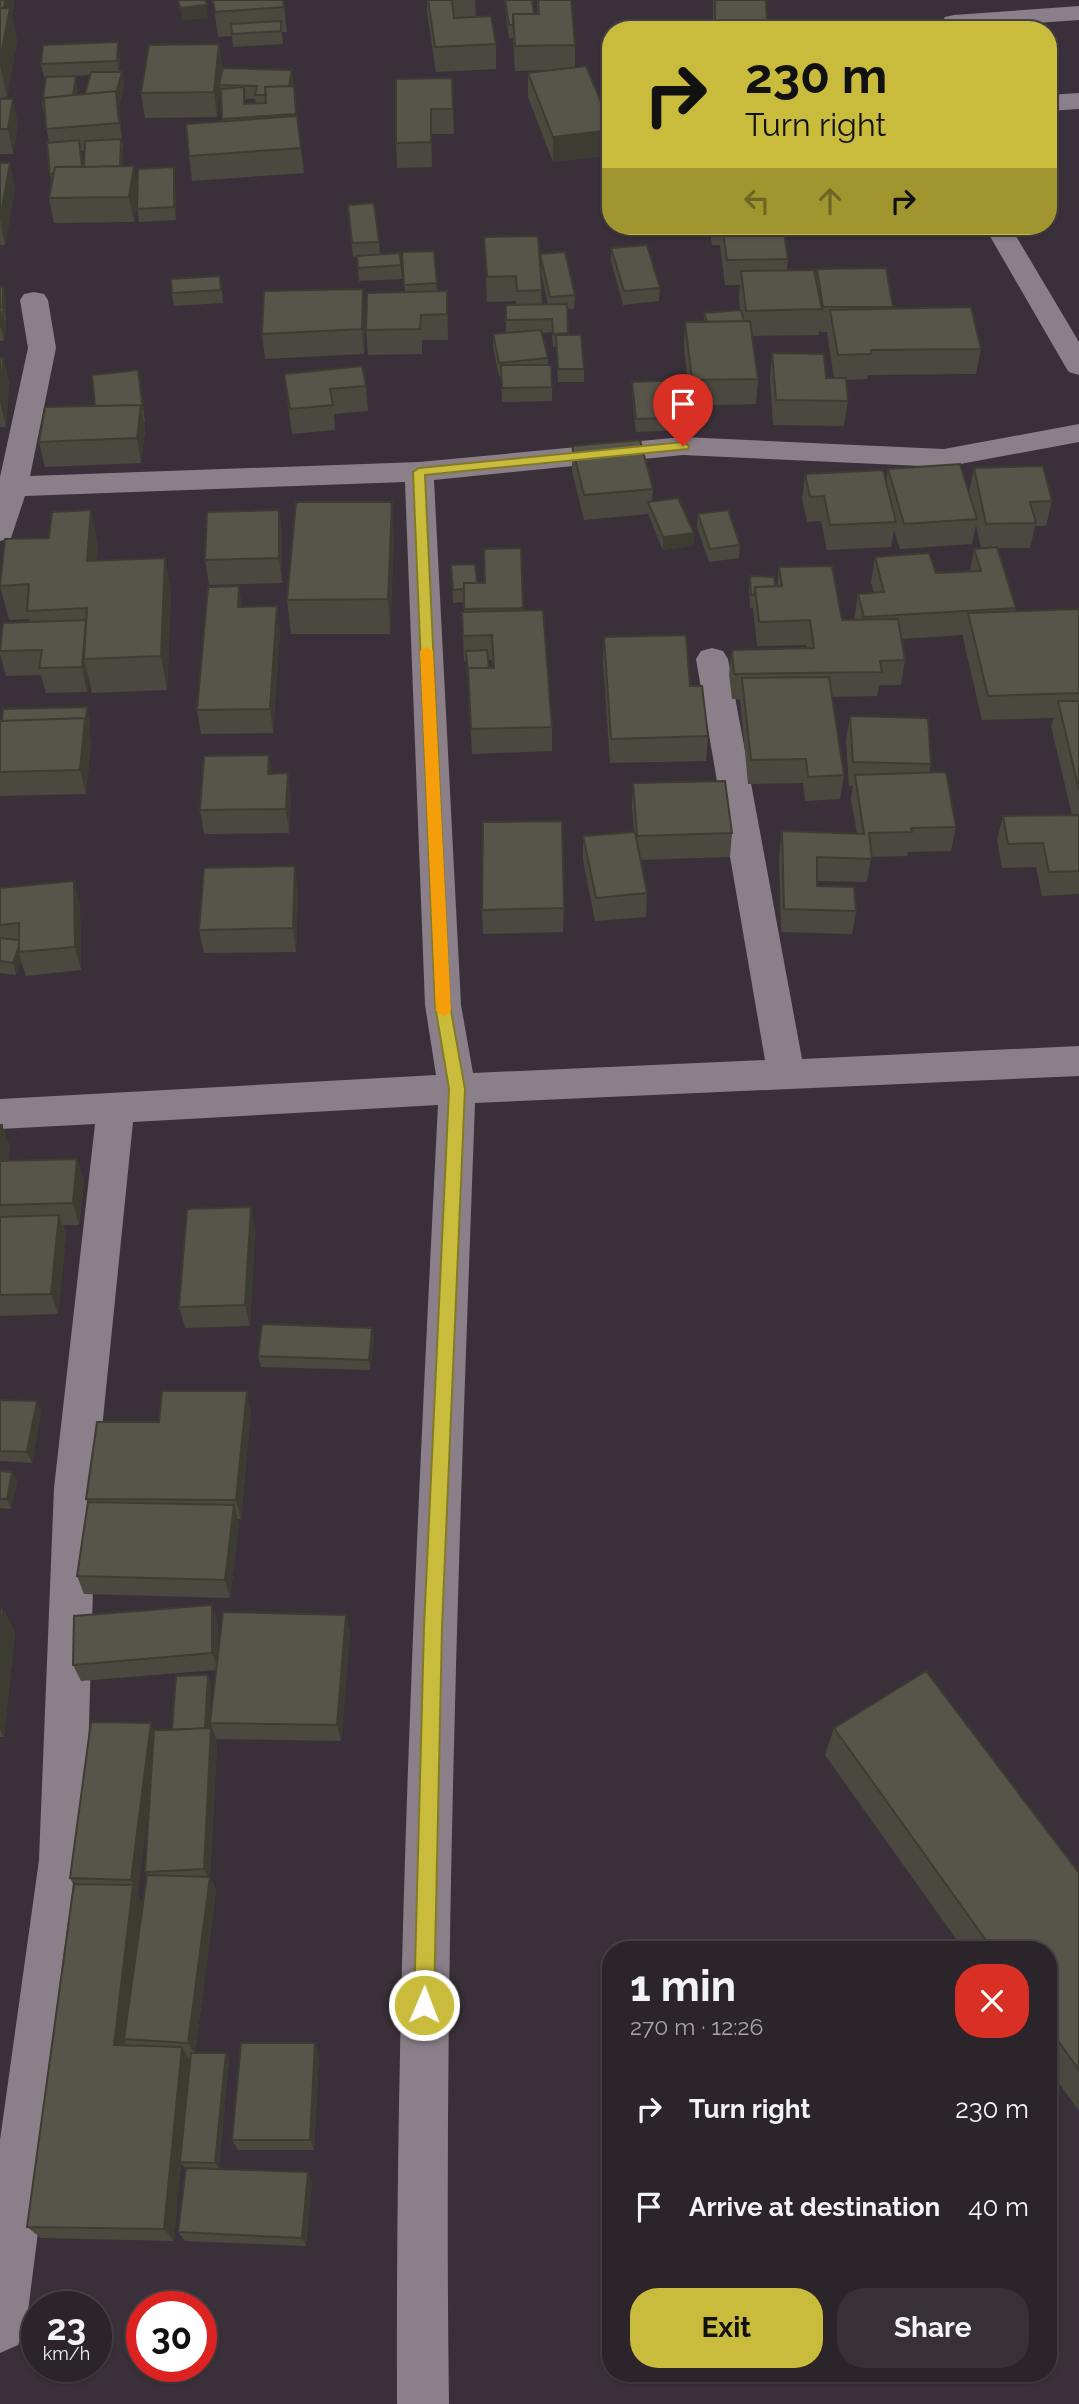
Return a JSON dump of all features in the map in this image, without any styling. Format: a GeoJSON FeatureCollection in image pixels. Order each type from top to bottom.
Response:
{"type":"FeatureCollection","features":[{"type":"Feature","properties":{"kind":"street"},"geometry":{"type":"LineString","coordinates":[[951,17],[1079,13]]}},
{"type":"Feature","properties":{"kind":"street"},"geometry":{"type":"LineString","coordinates":[[1057,102],[1079,101]]}},
{"type":"Feature","properties":{"kind":"street"},"geometry":{"type":"LineString","coordinates":[[1002,235],[1079,366]]}},
{"type":"Feature","properties":{"kind":"street"},"geometry":{"type":"LineString","coordinates":[[0,531],[7,487],[42,348],[34,300]]}},
{"type":"Feature","properties":{"kind":"street"},"geometry":{"type":"LineString","coordinates":[[7,487],[419,472],[683,446],[944,458],[1079,433]]}},
{"type":"Feature","properties":{"kind":"street"},"geometry":{"type":"LineString","coordinates":[[419,472],[443,1005],[457,1089],[433,1627],[420,2208],[423,2404]]}},
{"type":"Feature","properties":{"kind":"street"},"geometry":{"type":"LineString","coordinates":[[712,659],[786,1074]]}},
{"type":"Feature","properties":{"kind":"street"},"geometry":{"type":"LineString","coordinates":[[0,1114],[457,1089],[1079,1061]]}},
{"type":"Feature","properties":{"kind":"street"},"geometry":{"type":"LineString","coordinates":[[0,2327],[62,1860],[75,1488],[116,1107]]}},
{"type":"Feature","properties":{"kind":"building"},"geometry":{"type":"Polygon","coordinates":[[[0,0],[5,0],[4,8],[0,8],[0,0]]]}},
{"type":"Feature","properties":{"kind":"building"},"geometry":{"type":"Polygon","coordinates":[[[178,0],[205,0],[207,5],[180,8],[178,0]]]}},
{"type":"Feature","properties":{"kind":"building"},"geometry":{"type":"Polygon","coordinates":[[[213,0],[283,0],[284,7],[215,12],[213,0]]]}},
{"type":"Feature","properties":{"kind":"building"},"geometry":{"type":"Polygon","coordinates":[[[428,0],[452,0],[454,18],[491,16],[496,44],[435,47],[428,0]]]}},
{"type":"Feature","properties":{"kind":"building"},"geometry":{"type":"Polygon","coordinates":[[[505,0],[532,0],[534,14],[513,14],[513,25],[509,25],[505,0]]]}},
{"type":"Feature","properties":{"kind":"building"},"geometry":{"type":"Polygon","coordinates":[[[538,0],[571,0],[575,45],[515,46],[513,14],[539,14],[538,0]]]}},
{"type":"Feature","properties":{"kind":"building"},"geometry":{"type":"Polygon","coordinates":[[[715,0],[766,0],[767,20],[715,20],[715,0]]]}},
{"type":"Feature","properties":{"kind":"building"},"geometry":{"type":"Polygon","coordinates":[[[0,8],[10,8],[0,61],[0,8]]]}},
{"type":"Feature","properties":{"kind":"building"},"geometry":{"type":"Polygon","coordinates":[[[281,21],[281,31],[232,34],[231,24],[281,21]]]}},
{"type":"Feature","properties":{"kind":"building"},"geometry":{"type":"Polygon","coordinates":[[[118,42],[117,61],[41,64],[43,45],[118,42]]]}},
{"type":"Feature","properties":{"kind":"building"},"geometry":{"type":"Polygon","coordinates":[[[219,44],[214,92],[141,93],[149,45],[219,44]]]}},
{"type":"Feature","properties":{"kind":"building"},"geometry":{"type":"Polygon","coordinates":[[[586,66],[602,104],[602,131],[553,137],[528,73],[586,66]]]}},
{"type":"Feature","properties":{"kind":"building"},"geometry":{"type":"Polygon","coordinates":[[[223,68],[292,70],[289,86],[265,87],[266,95],[255,95],[257,86],[219,85],[223,68]]]}},
{"type":"Feature","properties":{"kind":"building"},"geometry":{"type":"Polygon","coordinates":[[[91,72],[122,72],[116,94],[116,91],[85,94],[91,72]]]}},
{"type":"Feature","properties":{"kind":"building"},"geometry":{"type":"Polygon","coordinates":[[[76,76],[73,95],[44,98],[42,104],[46,77],[76,76]]]}},
{"type":"Feature","properties":{"kind":"building"},"geometry":{"type":"Polygon","coordinates":[[[452,78],[453,109],[431,109],[431,142],[396,143],[396,79],[452,78]]]}},
{"type":"Feature","properties":{"kind":"building"},"geometry":{"type":"Polygon","coordinates":[[[294,86],[296,114],[222,119],[221,89],[244,87],[244,104],[266,103],[265,87],[294,86]]]}},
{"type":"Feature","properties":{"kind":"building"},"geometry":{"type":"Polygon","coordinates":[[[116,91],[119,123],[46,129],[44,98],[116,91]]]}},
{"type":"Feature","properties":{"kind":"building"},"geometry":{"type":"Polygon","coordinates":[[[0,99],[13,99],[8,129],[0,129],[0,99]]]}},
{"type":"Feature","properties":{"kind":"building"},"geometry":{"type":"Polygon","coordinates":[[[297,116],[301,148],[189,156],[186,124],[297,116]]]}},
{"type":"Feature","properties":{"kind":"building"},"geometry":{"type":"Polygon","coordinates":[[[121,139],[120,166],[84,167],[85,141],[121,139]]]}},
{"type":"Feature","properties":{"kind":"building"},"geometry":{"type":"Polygon","coordinates":[[[79,140],[82,167],[55,167],[53,174],[50,174],[47,143],[79,140]]]}},
{"type":"Feature","properties":{"kind":"building"},"geometry":{"type":"Polygon","coordinates":[[[0,163],[10,163],[0,219],[0,163]]]}},
{"type":"Feature","properties":{"kind":"building"},"geometry":{"type":"Polygon","coordinates":[[[134,166],[129,197],[49,198],[55,167],[134,166]]]}},
{"type":"Feature","properties":{"kind":"building"},"geometry":{"type":"Polygon","coordinates":[[[174,167],[174,207],[137,209],[138,169],[174,167]]]}},
{"type":"Feature","properties":{"kind":"building"},"geometry":{"type":"Polygon","coordinates":[[[374,203],[379,242],[352,243],[348,205],[374,203]]]}},
{"type":"Feature","properties":{"kind":"building"},"geometry":{"type":"Polygon","coordinates":[[[723,235],[784,235],[788,259],[727,260],[723,235]]]}},
{"type":"Feature","properties":{"kind":"building"},"geometry":{"type":"Polygon","coordinates":[[[538,236],[542,290],[517,291],[516,276],[487,277],[484,237],[538,236]]]}},
{"type":"Feature","properties":{"kind":"building"},"geometry":{"type":"Polygon","coordinates":[[[647,245],[660,288],[624,291],[611,248],[647,245]]]}},
{"type":"Feature","properties":{"kind":"building"},"geometry":{"type":"Polygon","coordinates":[[[434,251],[437,283],[404,285],[402,252],[434,251]]]}},
{"type":"Feature","properties":{"kind":"building"},"geometry":{"type":"Polygon","coordinates":[[[565,252],[575,295],[550,297],[540,254],[565,252]]]}},
{"type":"Feature","properties":{"kind":"building"},"geometry":{"type":"Polygon","coordinates":[[[400,253],[401,265],[358,268],[357,256],[400,253]]]}},
{"type":"Feature","properties":{"kind":"building"},"geometry":{"type":"Polygon","coordinates":[[[886,268],[893,307],[823,307],[817,269],[886,268]]]}},
{"type":"Feature","properties":{"kind":"building"},"geometry":{"type":"Polygon","coordinates":[[[814,270],[822,309],[746,311],[741,271],[814,270]]]}},
{"type":"Feature","properties":{"kind":"building"},"geometry":{"type":"Polygon","coordinates":[[[220,276],[221,290],[172,293],[171,279],[220,276]]]}},
{"type":"Feature","properties":{"kind":"building"},"geometry":{"type":"Polygon","coordinates":[[[0,287],[3,287],[3,307],[0,307],[0,287]]]}},
{"type":"Feature","properties":{"kind":"building"},"geometry":{"type":"Polygon","coordinates":[[[363,289],[362,329],[262,334],[264,291],[363,289]]]}},
{"type":"Feature","properties":{"kind":"building"},"geometry":{"type":"Polygon","coordinates":[[[447,291],[447,314],[421,315],[420,329],[366,330],[367,293],[447,291]]]}},
{"type":"Feature","properties":{"kind":"building"},"geometry":{"type":"Polygon","coordinates":[[[567,304],[568,333],[553,334],[552,319],[506,320],[506,305],[567,304]]]}},
{"type":"Feature","properties":{"kind":"building"},"geometry":{"type":"Polygon","coordinates":[[[971,307],[981,349],[871,350],[871,354],[838,355],[830,310],[971,307]]]}},
{"type":"Feature","properties":{"kind":"building"},"geometry":{"type":"Polygon","coordinates":[[[741,310],[744,321],[707,322],[704,313],[741,310]]]}},
{"type":"Feature","properties":{"kind":"building"},"geometry":{"type":"Polygon","coordinates":[[[750,321],[758,379],[692,380],[685,322],[750,321]]]}},
{"type":"Feature","properties":{"kind":"building"},"geometry":{"type":"Polygon","coordinates":[[[541,330],[548,358],[499,363],[493,334],[541,330]]]}},
{"type":"Feature","properties":{"kind":"building"},"geometry":{"type":"Polygon","coordinates":[[[556,335],[581,335],[584,369],[558,369],[556,335]]]}},
{"type":"Feature","properties":{"kind":"building"},"geometry":{"type":"Polygon","coordinates":[[[772,353],[824,354],[826,378],[846,378],[848,401],[776,400],[772,353]]]}},
{"type":"Feature","properties":{"kind":"building"},"geometry":{"type":"Polygon","coordinates":[[[0,358],[3,358],[0,402],[0,358]]]}},
{"type":"Feature","properties":{"kind":"building"},"geometry":{"type":"Polygon","coordinates":[[[501,365],[551,365],[552,387],[502,388],[501,365]]]}},
{"type":"Feature","properties":{"kind":"building"},"geometry":{"type":"Polygon","coordinates":[[[362,366],[366,386],[330,389],[333,405],[290,409],[284,374],[362,366]]]}},
{"type":"Feature","properties":{"kind":"building"},"geometry":{"type":"Polygon","coordinates":[[[138,370],[143,409],[141,405],[95,406],[92,375],[138,370]]]}},
{"type":"Feature","properties":{"kind":"building"},"geometry":{"type":"Polygon","coordinates":[[[682,380],[688,417],[636,419],[632,382],[682,380]]]}},
{"type":"Feature","properties":{"kind":"building"},"geometry":{"type":"Polygon","coordinates":[[[141,405],[137,438],[39,442],[45,407],[141,405]]]}},
{"type":"Feature","properties":{"kind":"building"},"geometry":{"type":"Polygon","coordinates":[[[640,440],[653,489],[584,495],[572,446],[640,440]]]}},
{"type":"Feature","properties":{"kind":"building"},"geometry":{"type":"Polygon","coordinates":[[[960,464],[977,519],[904,524],[888,469],[960,464]]]}},
{"type":"Feature","properties":{"kind":"building"},"geometry":{"type":"Polygon","coordinates":[[[1043,466],[1052,501],[1030,502],[1036,523],[986,524],[974,468],[1043,466]]]}},
{"type":"Feature","properties":{"kind":"building"},"geometry":{"type":"Polygon","coordinates":[[[883,470],[896,522],[830,525],[824,496],[810,497],[805,474],[883,470]]]}},
{"type":"Feature","properties":{"kind":"building"},"geometry":{"type":"Polygon","coordinates":[[[678,498],[694,533],[663,537],[648,502],[678,498]]]}},
{"type":"Feature","properties":{"kind":"building"},"geometry":{"type":"Polygon","coordinates":[[[296,502],[392,502],[388,599],[287,600],[296,502]]]}},
{"type":"Feature","properties":{"kind":"building"},"geometry":{"type":"Polygon","coordinates":[[[91,510],[87,561],[165,558],[161,656],[84,659],[87,608],[27,611],[29,584],[0,586],[5,539],[49,538],[52,512],[91,510]]]}},
{"type":"Feature","properties":{"kind":"building"},"geometry":{"type":"Polygon","coordinates":[[[279,510],[279,558],[205,560],[207,512],[279,510]]]}},
{"type":"Feature","properties":{"kind":"building"},"geometry":{"type":"Polygon","coordinates":[[[728,510],[740,545],[710,549],[698,514],[728,510]]]}},
{"type":"Feature","properties":{"kind":"building"},"geometry":{"type":"Polygon","coordinates":[[[997,547],[1016,608],[864,617],[858,594],[884,592],[875,557],[929,553],[936,573],[981,571],[974,549],[997,547]]]}},
{"type":"Feature","properties":{"kind":"building"},"geometry":{"type":"Polygon","coordinates":[[[521,548],[523,608],[464,609],[464,583],[485,583],[484,549],[521,548]]]}},
{"type":"Feature","properties":{"kind":"building"},"geometry":{"type":"Polygon","coordinates":[[[475,564],[477,583],[464,583],[464,589],[453,590],[451,565],[475,564]]]}},
{"type":"Feature","properties":{"kind":"building"},"geometry":{"type":"Polygon","coordinates":[[[832,566],[842,620],[898,619],[905,660],[880,661],[882,672],[734,674],[732,650],[814,648],[810,620],[759,622],[755,587],[782,586],[779,567],[832,566]]]}},
{"type":"Feature","properties":{"kind":"building"},"geometry":{"type":"Polygon","coordinates":[[[750,576],[774,577],[775,586],[755,587],[754,595],[751,595],[750,576]]]}},
{"type":"Feature","properties":{"kind":"building"},"geometry":{"type":"Polygon","coordinates":[[[239,586],[238,607],[277,606],[270,709],[197,710],[208,587],[239,586]]]}},
{"type":"Feature","properties":{"kind":"building"},"geometry":{"type":"Polygon","coordinates":[[[1079,609],[1079,693],[988,696],[968,613],[1079,609]]]}},
{"type":"Feature","properties":{"kind":"building"},"geometry":{"type":"Polygon","coordinates":[[[543,610],[552,727],[471,729],[468,668],[494,668],[492,635],[463,636],[462,612],[543,610]]]}},
{"type":"Feature","properties":{"kind":"building"},"geometry":{"type":"Polygon","coordinates":[[[86,620],[82,667],[39,668],[42,650],[0,651],[3,623],[86,620]]]}},
{"type":"Feature","properties":{"kind":"building"},"geometry":{"type":"Polygon","coordinates":[[[686,635],[690,686],[702,686],[708,736],[611,739],[604,637],[686,635]]]}},
{"type":"Feature","properties":{"kind":"building"},"geometry":{"type":"Polygon","coordinates":[[[487,650],[489,668],[468,668],[468,677],[466,651],[487,650]]]}},
{"type":"Feature","properties":{"kind":"building"},"geometry":{"type":"Polygon","coordinates":[[[829,677],[844,775],[808,777],[806,759],[751,760],[742,678],[829,677]]]}},
{"type":"Feature","properties":{"kind":"building"},"geometry":{"type":"Polygon","coordinates":[[[1058,701],[1079,701],[1079,790],[1058,701]]]}},
{"type":"Feature","properties":{"kind":"building"},"geometry":{"type":"Polygon","coordinates":[[[87,707],[86,720],[2,721],[3,709],[87,707]]]}},
{"type":"Feature","properties":{"kind":"building"},"geometry":{"type":"Polygon","coordinates":[[[850,716],[928,718],[931,764],[853,762],[850,716]]]}},
{"type":"Feature","properties":{"kind":"building"},"geometry":{"type":"Polygon","coordinates":[[[85,718],[80,770],[0,772],[0,721],[85,718]]]}},
{"type":"Feature","properties":{"kind":"building"},"geometry":{"type":"Polygon","coordinates":[[[269,755],[268,774],[288,773],[286,809],[200,810],[204,756],[269,755]]]}},
{"type":"Feature","properties":{"kind":"building"},"geometry":{"type":"Polygon","coordinates":[[[946,772],[956,827],[869,833],[872,859],[817,857],[817,886],[854,887],[856,911],[784,909],[782,831],[864,834],[855,775],[946,772]]]}},
{"type":"Feature","properties":{"kind":"building"},"geometry":{"type":"Polygon","coordinates":[[[725,781],[732,833],[637,836],[633,783],[725,781]]]}},
{"type":"Feature","properties":{"kind":"building"},"geometry":{"type":"Polygon","coordinates":[[[1079,815],[1079,871],[1049,872],[1043,843],[1008,844],[1003,816],[1079,815]]]}},
{"type":"Feature","properties":{"kind":"building"},"geometry":{"type":"Polygon","coordinates":[[[562,821],[564,908],[482,910],[483,822],[562,821]]]}},
{"type":"Feature","properties":{"kind":"building"},"geometry":{"type":"Polygon","coordinates":[[[635,832],[647,893],[596,898],[583,836],[635,832]]]}},
{"type":"Feature","properties":{"kind":"building"},"geometry":{"type":"Polygon","coordinates":[[[295,866],[293,928],[199,930],[204,868],[295,866]]]}},
{"type":"Feature","properties":{"kind":"building"},"geometry":{"type":"Polygon","coordinates":[[[74,881],[75,947],[19,952],[19,923],[0,925],[0,888],[74,881]]]}},
{"type":"Feature","properties":{"kind":"building"},"geometry":{"type":"Polygon","coordinates":[[[0,938],[19,940],[13,963],[0,961],[0,938]]]}},
{"type":"Feature","properties":{"kind":"building"},"geometry":{"type":"Polygon","coordinates":[[[77,1159],[73,1203],[0,1205],[0,1161],[77,1159]]]}},
{"type":"Feature","properties":{"kind":"building"},"geometry":{"type":"Polygon","coordinates":[[[251,1207],[245,1305],[179,1307],[187,1209],[251,1207]]]}},
{"type":"Feature","properties":{"kind":"building"},"geometry":{"type":"Polygon","coordinates":[[[59,1215],[51,1294],[0,1295],[0,1217],[59,1215]]]}},
{"type":"Feature","properties":{"kind":"building"},"geometry":{"type":"Polygon","coordinates":[[[262,1324],[372,1328],[369,1360],[258,1356],[262,1324]]]}},
{"type":"Feature","properties":{"kind":"building"},"geometry":{"type":"Polygon","coordinates":[[[162,1391],[247,1391],[236,1500],[86,1499],[97,1422],[159,1422],[162,1391]]]}},
{"type":"Feature","properties":{"kind":"building"},"geometry":{"type":"Polygon","coordinates":[[[0,1400],[37,1401],[27,1452],[0,1451],[0,1400]]]}},
{"type":"Feature","properties":{"kind":"building"},"geometry":{"type":"Polygon","coordinates":[[[0,1471],[12,1472],[7,1499],[0,1499],[0,1471]]]}},
{"type":"Feature","properties":{"kind":"building"},"geometry":{"type":"Polygon","coordinates":[[[88,1502],[234,1505],[225,1580],[77,1576],[88,1502]]]}},
{"type":"Feature","properties":{"kind":"building"},"geometry":{"type":"Polygon","coordinates":[[[212,1605],[212,1653],[73,1665],[74,1616],[212,1605]]]}},
{"type":"Feature","properties":{"kind":"building"},"geometry":{"type":"Polygon","coordinates":[[[0,1609],[3,1609],[0,1635],[0,1609]]]}},
{"type":"Feature","properties":{"kind":"building"},"geometry":{"type":"Polygon","coordinates":[[[223,1612],[346,1615],[337,1725],[210,1723],[223,1612]]]}},
{"type":"Feature","properties":{"kind":"building"},"geometry":{"type":"Polygon","coordinates":[[[926,1671],[1079,1873],[1079,2070],[1057,2039],[1057,1941],[987,1941],[834,1728],[926,1671]]]}},
{"type":"Feature","properties":{"kind":"building"},"geometry":{"type":"Polygon","coordinates":[[[208,1675],[205,1728],[172,1730],[176,1676],[208,1675]]]}},
{"type":"Feature","properties":{"kind":"building"},"geometry":{"type":"Polygon","coordinates":[[[91,1722],[151,1723],[131,1880],[70,1878],[91,1722]]]}},
{"type":"Feature","properties":{"kind":"building"},"geometry":{"type":"Polygon","coordinates":[[[211,1728],[204,1869],[145,1872],[154,1730],[211,1728]]]}},
{"type":"Feature","properties":{"kind":"building"},"geometry":{"type":"Polygon","coordinates":[[[147,1875],[210,1877],[188,2043],[124,2039],[147,1875]]]}},
{"type":"Feature","properties":{"kind":"building"},"geometry":{"type":"Polygon","coordinates":[[[74,1884],[133,1885],[114,2045],[182,2047],[164,2229],[27,2227],[74,1884]]]}},
{"type":"Feature","properties":{"kind":"building"},"geometry":{"type":"Polygon","coordinates":[[[241,2043],[315,2043],[310,2140],[232,2140],[241,2043]]]}},
{"type":"Feature","properties":{"kind":"building"},"geometry":{"type":"Polygon","coordinates":[[[191,2053],[226,2053],[215,2163],[180,2162],[191,2053]]]}},
{"type":"Feature","properties":{"kind":"building"},"geometry":{"type":"Polygon","coordinates":[[[186,2168],[308,2172],[302,2238],[178,2232],[186,2168]]]}},
{"type":"Feature","properties":{"kind":"slow traffic"},"geometry":{"type":"LineString","coordinates":[[427,651],[444,1011]]}},
{"type":"Feature","properties":{"kind":"route"},"geometry":{"type":"LineString","coordinates":[[424,2005],[433,1627],[457,1089],[443,1005],[419,472],[683,446]]}}]}
